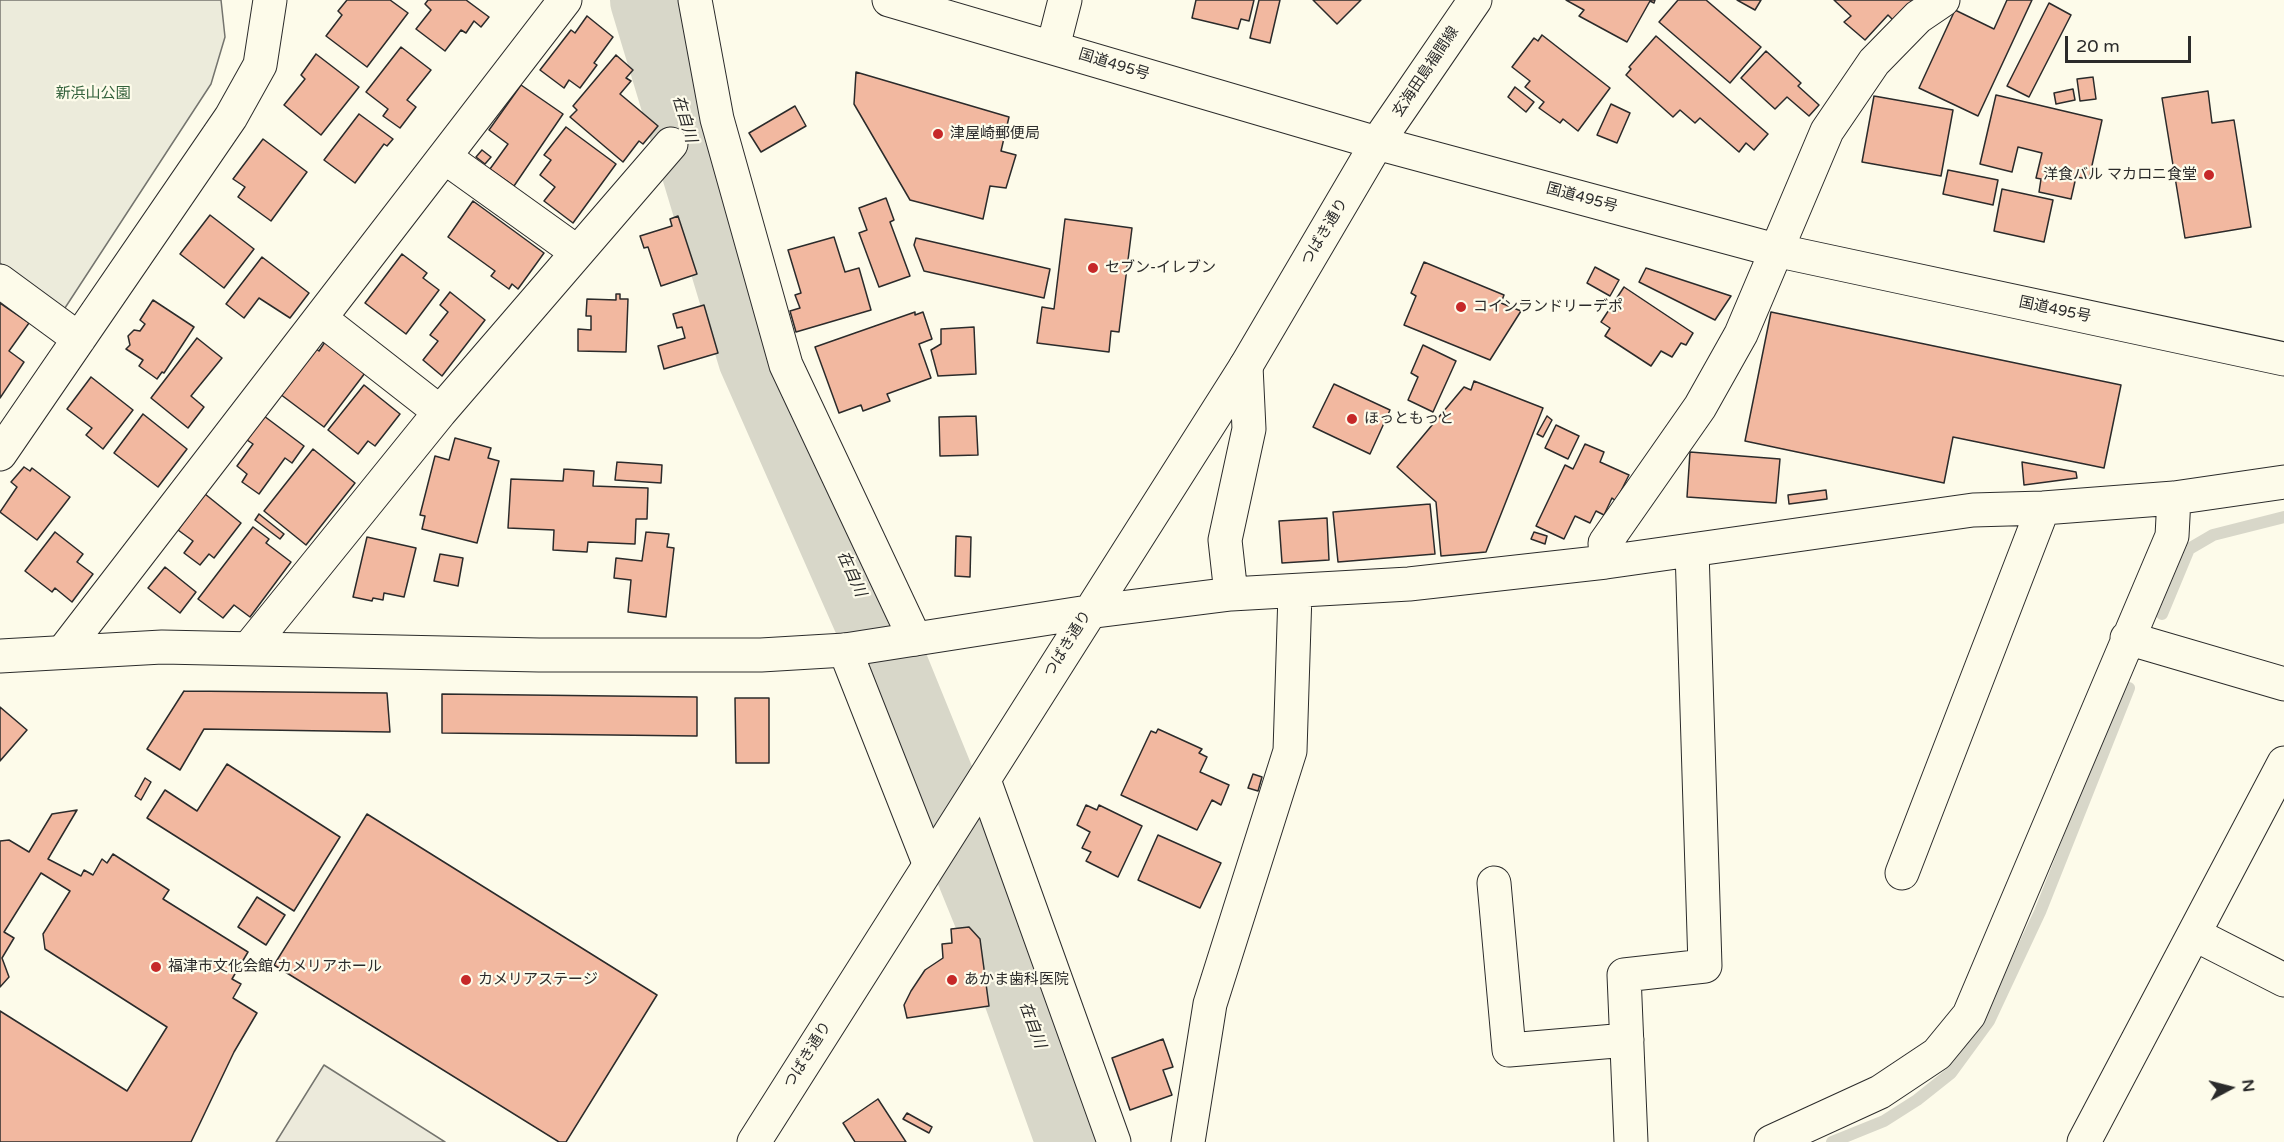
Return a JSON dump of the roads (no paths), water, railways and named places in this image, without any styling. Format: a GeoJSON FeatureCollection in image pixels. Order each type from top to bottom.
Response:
{"type":"FeatureCollection","features":[{"type":"Feature","properties":{"kind":"main road"},"geometry":{"type":"LineString","coordinates":[[0,454],[231,117],[260,65],[270,0]]}},
{"type":"Feature","properties":{"kind":"main road"},"geometry":{"type":"LineString","coordinates":[[63,652],[446,158],[565,0]]}},
{"type":"Feature","properties":{"kind":"main road"},"geometry":{"type":"LineString","coordinates":[[695,0],[717,120],[786,365],[907,640]]}},
{"type":"Feature","properties":{"kind":"main road","name":"国道495号"},"geometry":{"type":"LineString","coordinates":[[889,0],[1377,143],[1775,250],[2284,359]]}},
{"type":"Feature","properties":{"kind":"main road"},"geometry":{"type":"LineString","coordinates":[[1053,47],[1065,0]]}},
{"type":"Feature","properties":{"kind":"main road","name":"玄海田島福間線"},"geometry":{"type":"LineString","coordinates":[[1377,143],[1475,0]]}},
{"type":"Feature","properties":{"kind":"main road"},"geometry":{"type":"LineString","coordinates":[[1606,562],[1605,543],[1700,407],[1742,334],[1775,250],[1827,131],[1874,62],[1918,17],[1943,0]]}},
{"type":"Feature","properties":{"kind":"main road","name":"つばき通り"},"geometry":{"type":"LineString","coordinates":[[753,1142],[1246,366],[1377,143]]}},
{"type":"Feature","properties":{"kind":"main road"},"geometry":{"type":"LineString","coordinates":[[249,648],[440,412],[671,144]]}},
{"type":"Feature","properties":{"kind":"main road"},"geometry":{"type":"LineString","coordinates":[[446,158],[577,252]]}},
{"type":"Feature","properties":{"kind":"main road"},"geometry":{"type":"LineString","coordinates":[[0,280],[79,339]]}},
{"type":"Feature","properties":{"kind":"main road"},"geometry":{"type":"LineString","coordinates":[[321,319],[440,412]]}},
{"type":"Feature","properties":{"kind":"main road"},"geometry":{"type":"LineString","coordinates":[[1231,594],[1226,540],[1249,429],[1246,366]]}},
{"type":"Feature","properties":{"kind":"main road"},"geometry":{"type":"LineString","coordinates":[[0,656],[162,647],[538,655],[761,654],[854,649],[1088,612],[1231,594],[1409,584],[1606,562],[1973,510],[2043,508],[2174,498],[2284,482]]}},
{"type":"Feature","properties":{"kind":"main road"},"geometry":{"type":"LineString","coordinates":[[1781,1140],[1880,1092],[1937,1054],[1969,1015],[2172,536],[2174,498]]}},
{"type":"Feature","properties":{"kind":"main road"},"geometry":{"type":"LineString","coordinates":[[1902,873],[2043,508]]}},
{"type":"Feature","properties":{"kind":"main road"},"geometry":{"type":"LineString","coordinates":[[1631,1142],[1624,975],[1705,966],[1692,550]]}},
{"type":"Feature","properties":{"kind":"main road"},"geometry":{"type":"LineString","coordinates":[[1188,1142],[1210,1004],[1290,751],[1295,592]]}},
{"type":"Feature","properties":{"kind":"main road"},"geometry":{"type":"LineString","coordinates":[[2127,638],[2284,684]]}},
{"type":"Feature","properties":{"kind":"main road"},"geometry":{"type":"LineString","coordinates":[[854,649],[934,855]]}},
{"type":"Feature","properties":{"kind":"main road"},"geometry":{"type":"LineString","coordinates":[[2084,1142],[2284,763]]}},
{"type":"Feature","properties":{"kind":"main road"},"geometry":{"type":"LineString","coordinates":[[976,791],[1114,1142]]}},
{"type":"Feature","properties":{"kind":"main road"},"geometry":{"type":"LineString","coordinates":[[1494,883],[1509,1050],[1628,1040]]}},
{"type":"Feature","properties":{"kind":"main road"},"geometry":{"type":"LineString","coordinates":[[2194,934],[2284,980]]}},
{"type":"Feature","properties":{"kind":"waterway","name":"在自川"},"geometry":{"type":"LineString","coordinates":[[648,0],[756,358],[872,621],[1000,936],[1074,1142]]}},
{"type":"Feature","properties":{"kind":"waterway"},"geometry":{"type":"LineString","coordinates":[[2162,614],[2189,549],[2213,535],[2284,517]]}},
{"type":"Feature","properties":{"kind":"waterway"},"geometry":{"type":"LineString","coordinates":[[1832,1142],[1884,1121],[1917,1100],[1951,1073],[1989,1021],[2040,912],[2129,688]]}},
{"type":"Feature","properties":{"kind":"place","name":"津屋崎郵便局"},"geometry":{"type":"Point","coordinates":[938,134]}},
{"type":"Feature","properties":{"kind":"place","name":"洋食バル マカロニ食堂"},"geometry":{"type":"Point","coordinates":[2209,175]}},
{"type":"Feature","properties":{"kind":"place","name":"セブン-イレブン"},"geometry":{"type":"Point","coordinates":[1093,268]}},
{"type":"Feature","properties":{"kind":"place","name":"コインランドリーデポ"},"geometry":{"type":"Point","coordinates":[1461,307]}},
{"type":"Feature","properties":{"kind":"place","name":"ほっともっと"},"geometry":{"type":"Point","coordinates":[1352,419]}},
{"type":"Feature","properties":{"kind":"place","name":"福津市文化会館 カメリアホール"},"geometry":{"type":"Point","coordinates":[156,967]}},
{"type":"Feature","properties":{"kind":"place","name":"カメリアステージ"},"geometry":{"type":"Point","coordinates":[466,980]}},
{"type":"Feature","properties":{"kind":"place","name":"あかま歯科医院"},"geometry":{"type":"Point","coordinates":[952,980]}},
{"type":"Feature","properties":{"kind":"park label","name":"新浜山公園"},"geometry":{"type":"Point","coordinates":[93,94]}}]}
